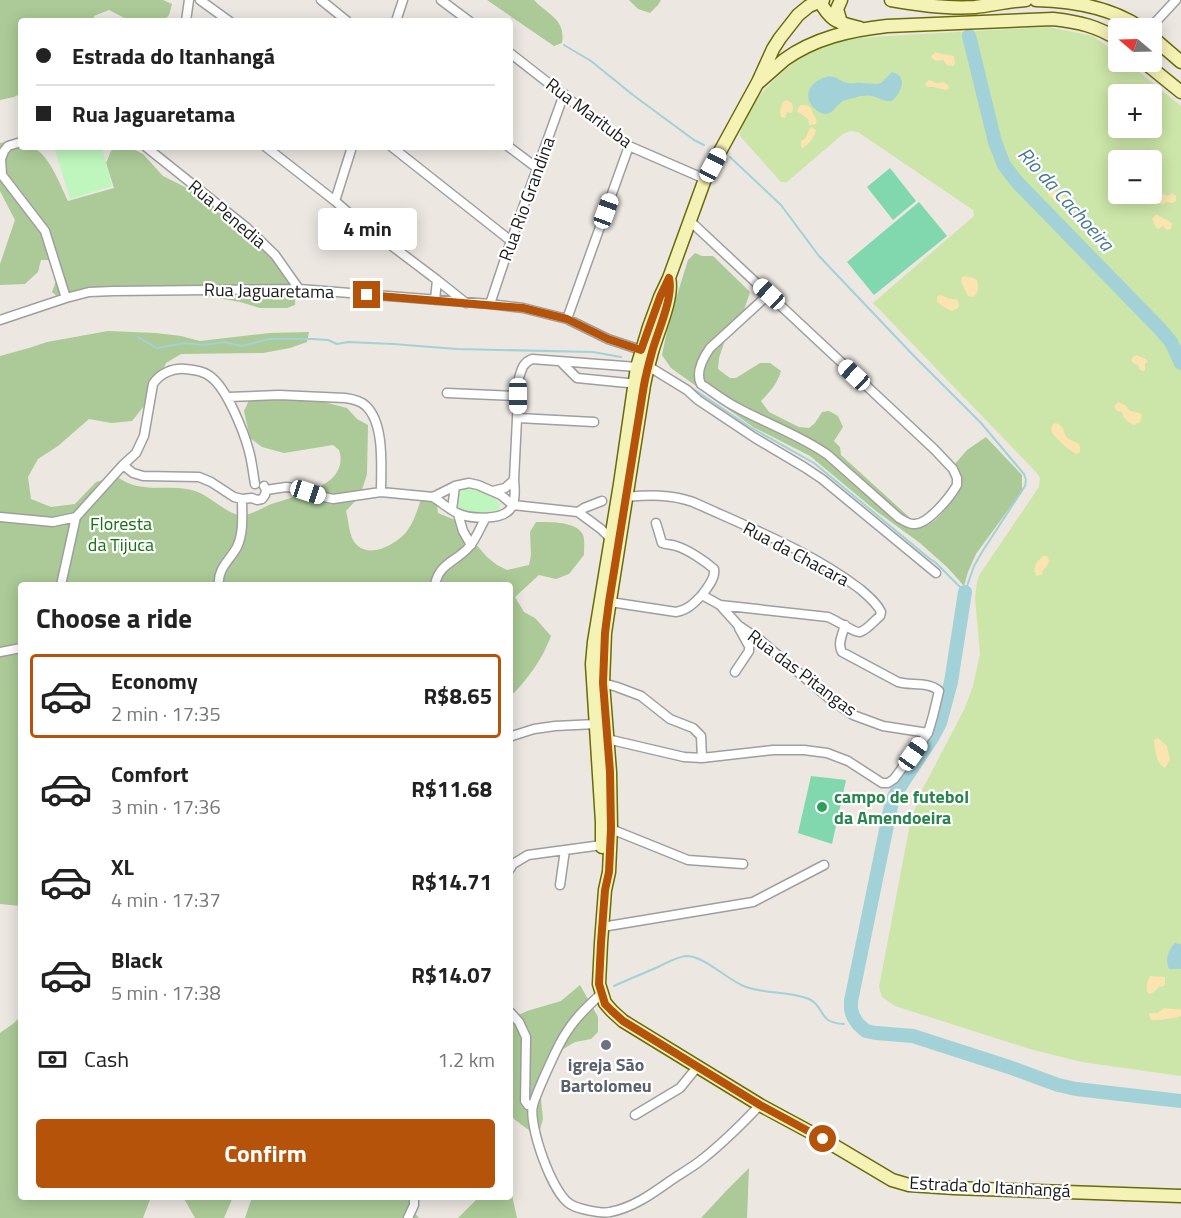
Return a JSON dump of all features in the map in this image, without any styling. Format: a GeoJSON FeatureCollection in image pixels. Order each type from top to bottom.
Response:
{"type":"FeatureCollection","features":[{"type":"Feature","properties":{"kind":"main road"},"geometry":{"type":"LineString","coordinates":[[642,367],[641,350],[705,179],[758,82],[773,49],[798,15],[805,0]]}},
{"type":"Feature","properties":{"kind":"main road"},"geometry":{"type":"LineString","coordinates":[[798,15],[821,0],[829,16],[841,23],[861,29]]}},
{"type":"Feature","properties":{"kind":"main road"},"geometry":{"type":"LineString","coordinates":[[841,0],[837,9],[841,23]]}},
{"type":"Feature","properties":{"kind":"main road"},"geometry":{"type":"LineString","coordinates":[[891,0],[956,8],[1026,0]]}},
{"type":"Feature","properties":{"kind":"main road"},"geometry":{"type":"LineString","coordinates":[[1036,0],[1068,1],[1124,18]]}},
{"type":"Feature","properties":{"kind":"main road"},"geometry":{"type":"LineString","coordinates":[[758,82],[784,60],[810,44],[861,29],[1053,19],[1079,22],[1108,34]]}},
{"type":"Feature","properties":{"kind":"main road"},"geometry":{"type":"LineString","coordinates":[[1162,46],[1181,62]]}},
{"type":"Feature","properties":{"kind":"main road"},"geometry":{"type":"LineString","coordinates":[[1156,72],[1181,92]]}},
{"type":"Feature","properties":{"kind":"main road"},"geometry":{"type":"LineString","coordinates":[[605,890],[602,872],[602,822],[592,664],[594,642],[610,538],[642,367],[668,300],[671,286],[669,278]]}},
{"type":"Feature","properties":{"kind":"main road"},"geometry":{"type":"LineString","coordinates":[[602,994],[599,970],[611,829],[610,772],[603,683],[605,633],[626,497],[639,384]]}},
{"type":"Feature","properties":{"kind":"main road","name":"Estrada do Itanhangá"},"geometry":{"type":"LineString","coordinates":[[602,994],[605,1004],[623,1021],[760,1105],[892,1180],[909,1185],[954,1188],[1181,1196]]}},
{"type":"Feature","properties":{"kind":"street"},"geometry":{"type":"LineString","coordinates":[[186,18],[189,0]]}},
{"type":"Feature","properties":{"kind":"street"},"geometry":{"type":"LineString","coordinates":[[200,0],[225,18]]}},
{"type":"Feature","properties":{"kind":"street"},"geometry":{"type":"LineString","coordinates":[[321,0],[342,18]]}},
{"type":"Feature","properties":{"kind":"street"},"geometry":{"type":"LineString","coordinates":[[397,18],[403,0]]}},
{"type":"Feature","properties":{"kind":"street"},"geometry":{"type":"LineString","coordinates":[[441,0],[465,18]]}},
{"type":"Feature","properties":{"kind":"street"},"geometry":{"type":"LineString","coordinates":[[1159,18],[1176,0]]}},
{"type":"Feature","properties":{"kind":"street","name":"Rua Marituba"},"geometry":{"type":"LineString","coordinates":[[513,55],[629,146],[705,179]]}},
{"type":"Feature","properties":{"kind":"street","name":"Rua Rio Grandina"},"geometry":{"type":"LineString","coordinates":[[490,304],[564,94]]}},
{"type":"Feature","properties":{"kind":"street"},"geometry":{"type":"LineString","coordinates":[[18,143],[9,146],[4,151],[1,159],[2,175],[45,231],[66,298]]}},
{"type":"Feature","properties":{"kind":"street"},"geometry":{"type":"LineString","coordinates":[[567,319],[629,146]]}},
{"type":"Feature","properties":{"kind":"street","name":"Rua Penedia"},"geometry":{"type":"LineString","coordinates":[[150,150],[246,227],[275,255],[299,289]]}},
{"type":"Feature","properties":{"kind":"street"},"geometry":{"type":"LineString","coordinates":[[270,150],[466,303]]}},
{"type":"Feature","properties":{"kind":"street"},"geometry":{"type":"LineString","coordinates":[[335,201],[351,150]]}},
{"type":"Feature","properties":{"kind":"street"},"geometry":{"type":"LineString","coordinates":[[396,150],[511,241]]}},
{"type":"Feature","properties":{"kind":"street"},"geometry":{"type":"LineString","coordinates":[[513,150],[537,168]]}},
{"type":"Feature","properties":{"kind":"street"},"geometry":{"type":"LineString","coordinates":[[689,220],[769,294],[943,458],[953,469],[957,485],[921,524],[913,524],[899,518],[828,455],[790,432],[735,407],[701,384],[698,373],[710,348],[769,294]]}},
{"type":"Feature","properties":{"kind":"street"},"geometry":{"type":"LineString","coordinates":[[435,300],[437,279]]}},
{"type":"Feature","properties":{"kind":"street","name":"Rua Jaguaretama"},"geometry":{"type":"LineString","coordinates":[[0,320],[89,292],[299,289],[523,308],[567,319],[608,339],[641,350]]}},
{"type":"Feature","properties":{"kind":"street"},"geometry":{"type":"LineString","coordinates":[[266,490],[296,488],[333,499],[381,492],[433,497],[455,512],[485,519],[502,515],[511,509],[515,494],[518,396],[522,367],[532,359],[642,367],[687,390],[698,400],[755,438],[822,479],[936,573]]}},
{"type":"Feature","properties":{"kind":"street"},"geometry":{"type":"LineString","coordinates":[[561,362],[577,378],[639,384]]}},
{"type":"Feature","properties":{"kind":"street"},"geometry":{"type":"LineString","coordinates":[[591,380],[593,364]]}},
{"type":"Feature","properties":{"kind":"street"},"geometry":{"type":"LineString","coordinates":[[62,582],[76,517],[136,453],[144,435],[153,384],[157,377],[164,373],[181,369],[202,372],[216,381],[228,397],[249,451],[255,484]]}},
{"type":"Feature","properties":{"kind":"street"},"geometry":{"type":"LineString","coordinates":[[447,393],[518,396]]}},
{"type":"Feature","properties":{"kind":"street"},"geometry":{"type":"LineString","coordinates":[[228,397],[279,395],[345,398],[365,405],[377,422],[381,460],[381,492]]}},
{"type":"Feature","properties":{"kind":"street"},"geometry":{"type":"LineString","coordinates":[[518,418],[594,422]]}},
{"type":"Feature","properties":{"kind":"street"},"geometry":{"type":"LineString","coordinates":[[123,465],[133,473],[143,476],[199,477],[234,497],[242,499],[262,499],[266,490],[263,485],[258,483],[249,488],[252,498]]}},
{"type":"Feature","properties":{"kind":"street"},"geometry":{"type":"LineString","coordinates":[[493,491],[505,488],[514,480]]}},
{"type":"Feature","properties":{"kind":"street"},"geometry":{"type":"LineString","coordinates":[[433,497],[455,486],[469,483],[501,495],[513,505],[578,512],[610,538]]}},
{"type":"Feature","properties":{"kind":"street"},"geometry":{"type":"LineString","coordinates":[[455,486],[455,512],[471,545]]}},
{"type":"Feature","properties":{"kind":"street","name":"Rua da Chacara"},"geometry":{"type":"LineString","coordinates":[[626,497],[667,495],[693,501],[772,538],[834,571],[870,598],[882,612],[859,633],[828,617],[720,605],[702,595]]}},
{"type":"Feature","properties":{"kind":"street"},"geometry":{"type":"LineString","coordinates":[[218,582],[221,570],[237,547],[242,528],[242,499]]}},
{"type":"Feature","properties":{"kind":"street"},"geometry":{"type":"LineString","coordinates":[[578,512],[602,501]]}},
{"type":"Feature","properties":{"kind":"street"},"geometry":{"type":"LineString","coordinates":[[0,518],[53,522],[76,517]]}},
{"type":"Feature","properties":{"kind":"street"},"geometry":{"type":"LineString","coordinates":[[436,582],[445,566],[471,545],[485,519]]}},
{"type":"Feature","properties":{"kind":"street"},"geometry":{"type":"LineString","coordinates":[[609,602],[676,612],[683,611],[702,595],[714,577],[714,569],[679,547],[662,543],[656,523]]}},
{"type":"Feature","properties":{"kind":"street","name":"Rua das Pitangas"},"geometry":{"type":"LineString","coordinates":[[720,605],[738,624],[853,715],[883,726],[928,733]]}},
{"type":"Feature","properties":{"kind":"street"},"geometry":{"type":"LineString","coordinates":[[735,672],[749,651],[738,624]]}},
{"type":"Feature","properties":{"kind":"street"},"geometry":{"type":"LineString","coordinates":[[607,739],[684,757],[702,758],[773,750],[827,753],[848,761],[882,783],[888,783],[894,779],[928,733],[939,691],[934,686],[898,682],[842,652],[839,648],[845,625]]}},
{"type":"Feature","properties":{"kind":"street"},"geometry":{"type":"LineString","coordinates":[[0,652],[18,649]]}},
{"type":"Feature","properties":{"kind":"street"},"geometry":{"type":"LineString","coordinates":[[603,683],[641,696],[670,719],[693,728],[700,736],[702,758]]}},
{"type":"Feature","properties":{"kind":"street"},"geometry":{"type":"LineString","coordinates":[[513,736],[555,726],[596,724]]}},
{"type":"Feature","properties":{"kind":"street"},"geometry":{"type":"LineString","coordinates":[[611,829],[688,860],[743,864]]}},
{"type":"Feature","properties":{"kind":"street"},"geometry":{"type":"LineString","coordinates":[[513,864],[528,855],[602,845]]}},
{"type":"Feature","properties":{"kind":"street"},"geometry":{"type":"LineString","coordinates":[[560,885],[565,850]]}},
{"type":"Feature","properties":{"kind":"street"},"geometry":{"type":"LineString","coordinates":[[602,927],[753,902],[824,866]]}},
{"type":"Feature","properties":{"kind":"street"},"geometry":{"type":"LineString","coordinates":[[602,994],[584,1010],[568,1030],[557,1049],[533,1106],[533,1120],[538,1144],[561,1195],[571,1205],[608,1213],[624,1208],[654,1192],[699,1162],[734,1132],[760,1105]]}},
{"type":"Feature","properties":{"kind":"street"},"geometry":{"type":"LineString","coordinates":[[513,1015],[526,1037],[525,1101],[528,1105],[533,1106]]}},
{"type":"Feature","properties":{"kind":"street"},"geometry":{"type":"LineString","coordinates":[[635,1115],[680,1088],[698,1066]]}},
{"type":"Feature","properties":{"kind":"street"},"geometry":{"type":"LineString","coordinates":[[408,1218],[414,1200]]}},
{"type":"Feature","properties":{"kind":"green space"},"geometry":{"type":"Polygon","coordinates":[[[0,0],[163,0],[172,4],[166,18],[124,18],[109,10],[94,18],[18,18],[18,95],[0,100],[0,0]]]}},
{"type":"Feature","properties":{"kind":"green space"},"geometry":{"type":"Polygon","coordinates":[[[487,0],[534,0],[559,23],[563,35],[562,43],[554,46],[487,0]]]}},
{"type":"Feature","properties":{"kind":"green space"},"geometry":{"type":"Polygon","coordinates":[[[629,0],[661,0],[650,13],[638,9],[629,0]]]}},
{"type":"Feature","properties":{"kind":"green space"},"geometry":{"type":"Polygon","coordinates":[[[1048,27],[1093,36],[1108,47],[1108,72],[1139,72],[1154,84],[1108,84],[1108,138],[1162,138],[1162,91],[1181,106],[1181,1076],[1082,1062],[1030,1049],[895,1006],[882,997],[879,987],[910,824],[921,792],[964,710],[973,686],[980,654],[975,597],[977,582],[980,574],[1039,487],[1040,478],[873,303],[974,216],[973,210],[858,132],[850,131],[843,134],[787,182],[781,182],[740,136],[742,125],[753,104],[780,75],[809,50],[845,39],[1048,27]]]}},
{"type":"Feature","properties":{"kind":"green space"},"geometry":{"type":"Polygon","coordinates":[[[15,141],[18,142],[18,150],[37,150],[43,155],[68,201],[114,188],[106,163],[112,150],[134,150],[143,154],[163,176],[197,193],[222,214],[253,234],[296,281],[295,305],[287,308],[260,308],[201,295],[130,290],[60,299],[52,292],[57,278],[52,260],[41,260],[38,272],[25,284],[0,285],[0,264],[15,220],[0,191],[0,143],[15,141]]]}},
{"type":"Feature","properties":{"kind":"green space"},"geometry":{"type":"Polygon","coordinates":[[[55,150],[103,150],[112,186],[70,199],[55,150]]]}},
{"type":"Feature","properties":{"kind":"green space"},"geometry":{"type":"Polygon","coordinates":[[[890,168],[916,201],[893,220],[867,187],[890,168]]]}},
{"type":"Feature","properties":{"kind":"green space"},"geometry":{"type":"Polygon","coordinates":[[[919,202],[947,236],[874,295],[847,262],[919,202]]]}},
{"type":"Feature","properties":{"kind":"green space"},"geometry":{"type":"Polygon","coordinates":[[[695,253],[702,256],[713,256],[750,292],[740,322],[725,340],[718,369],[730,378],[736,378],[760,363],[770,363],[781,371],[773,388],[761,401],[769,412],[799,427],[809,428],[822,412],[829,411],[838,416],[843,427],[834,441],[840,447],[841,455],[920,527],[934,521],[945,510],[962,483],[960,471],[954,465],[967,450],[986,437],[1022,475],[1022,491],[976,554],[964,586],[920,543],[876,511],[810,456],[753,427],[671,368],[662,355],[669,321],[688,260],[695,253]]]}},
{"type":"Feature","properties":{"kind":"green space","name":"Floresta da Tijuca"},"geometry":{"type":"Polygon","coordinates":[[[108,331],[156,333],[200,341],[270,333],[309,332],[307,342],[290,348],[263,353],[181,354],[166,363],[155,389],[132,421],[111,423],[89,419],[58,446],[38,459],[28,477],[31,499],[51,507],[75,504],[96,482],[116,476],[136,486],[195,491],[234,514],[251,513],[323,485],[339,469],[340,457],[339,450],[333,445],[284,453],[262,447],[250,438],[244,411],[250,398],[301,396],[347,408],[357,419],[368,425],[367,474],[360,496],[346,511],[353,539],[358,546],[377,550],[398,540],[415,517],[424,493],[435,491],[438,513],[455,520],[487,557],[507,570],[529,565],[530,532],[536,522],[562,523],[580,530],[583,535],[584,555],[569,574],[556,579],[539,575],[515,597],[524,612],[535,618],[551,636],[534,669],[513,694],[513,582],[18,582],[18,906],[0,904],[0,356],[47,342],[108,331]]]}},
{"type":"Feature","properties":{"kind":"green space"},"geometry":{"type":"Polygon","coordinates":[[[467,488],[493,496],[500,509],[490,512],[461,510],[457,507],[459,496],[461,491],[467,488]]]}},
{"type":"Feature","properties":{"kind":"green space","name":"campo de futebol da Amendoeira"},"geometry":{"type":"Polygon","coordinates":[[[811,776],[846,780],[832,844],[798,833],[811,776]]]}},
{"type":"Feature","properties":{"kind":"green space"},"geometry":{"type":"Polygon","coordinates":[[[580,985],[598,1017],[598,1032],[591,1039],[575,1042],[560,1051],[542,1071],[539,1079],[543,1119],[539,1133],[530,1131],[513,1118],[513,1018],[561,1001],[580,985]]]}},
{"type":"Feature","properties":{"kind":"green space"},"geometry":{"type":"Polygon","coordinates":[[[18,1019],[18,1200],[150,1200],[143,1218],[0,1218],[0,1033],[18,1019]]]}},
{"type":"Feature","properties":{"kind":"green space"},"geometry":{"type":"Polygon","coordinates":[[[749,1168],[747,1218],[701,1218],[726,1191],[749,1168]]]}},
{"type":"Feature","properties":{"kind":"green space"},"geometry":{"type":"Polygon","coordinates":[[[185,1200],[232,1200],[224,1218],[195,1218],[185,1200]]]}},
{"type":"Feature","properties":{"kind":"green space"},"geometry":{"type":"Polygon","coordinates":[[[251,1200],[410,1200],[412,1210],[419,1218],[245,1218],[251,1200]]]}},
{"type":"Feature","properties":{"kind":"green space"},"geometry":{"type":"Polygon","coordinates":[[[476,1200],[513,1200],[517,1218],[458,1218],[476,1200]]]}},
{"type":"Feature","properties":{"kind":"sand"},"geometry":{"type":"Polygon","coordinates":[[[936,52],[954,56],[955,64],[947,65],[943,60],[934,60],[931,56],[936,52]]]}},
{"type":"Feature","properties":{"kind":"sand"},"geometry":{"type":"Polygon","coordinates":[[[929,80],[937,83],[943,82],[948,85],[949,89],[927,87],[925,84],[929,80]]]}},
{"type":"Feature","properties":{"kind":"sand"},"geometry":{"type":"Polygon","coordinates":[[[786,100],[792,103],[793,109],[792,113],[787,112],[785,118],[781,117],[780,111],[786,100]]]}},
{"type":"Feature","properties":{"kind":"sand"},"geometry":{"type":"Polygon","coordinates":[[[800,105],[811,108],[816,124],[809,125],[808,119],[797,111],[800,105]]]}},
{"type":"Feature","properties":{"kind":"sand"},"geometry":{"type":"Polygon","coordinates":[[[812,127],[816,130],[814,135],[802,148],[801,141],[805,139],[812,127]]]}},
{"type":"Feature","properties":{"kind":"sand"},"geometry":{"type":"Polygon","coordinates":[[[1050,190],[1066,197],[1069,203],[1074,205],[1074,212],[1069,213],[1065,206],[1049,196],[1050,190]]]}},
{"type":"Feature","properties":{"kind":"sand"},"geometry":{"type":"Polygon","coordinates":[[[1172,193],[1176,196],[1176,201],[1161,204],[1162,194],[1168,196],[1172,193]]]}},
{"type":"Feature","properties":{"kind":"sand"},"geometry":{"type":"Polygon","coordinates":[[[1156,214],[1172,223],[1171,229],[1166,230],[1163,226],[1156,228],[1152,219],[1156,214]]]}},
{"type":"Feature","properties":{"kind":"sand"},"geometry":{"type":"Polygon","coordinates":[[[962,277],[977,280],[978,290],[973,297],[968,296],[961,282],[962,277]]]}},
{"type":"Feature","properties":{"kind":"sand"},"geometry":{"type":"Polygon","coordinates":[[[937,296],[957,299],[958,308],[952,311],[938,303],[937,296]]]}},
{"type":"Feature","properties":{"kind":"sand"},"geometry":{"type":"Polygon","coordinates":[[[1136,355],[1148,362],[1145,364],[1145,370],[1140,370],[1138,365],[1131,360],[1136,355]]]}},
{"type":"Feature","properties":{"kind":"sand"},"geometry":{"type":"Polygon","coordinates":[[[1118,402],[1130,411],[1140,413],[1142,416],[1140,422],[1134,425],[1127,421],[1122,412],[1117,411],[1114,407],[1118,402]]]}},
{"type":"Feature","properties":{"kind":"sand"},"geometry":{"type":"Polygon","coordinates":[[[1054,423],[1063,428],[1068,439],[1079,444],[1080,452],[1074,453],[1057,439],[1051,428],[1054,423]]]}},
{"type":"Feature","properties":{"kind":"sand"},"geometry":{"type":"Polygon","coordinates":[[[1043,556],[1047,556],[1049,560],[1042,571],[1043,574],[1037,576],[1035,566],[1043,556]]]}},
{"type":"Feature","properties":{"kind":"sand"},"geometry":{"type":"Polygon","coordinates":[[[1158,738],[1167,746],[1170,760],[1165,768],[1156,756],[1154,740],[1158,738]]]}},
{"type":"Feature","properties":{"kind":"sand"},"geometry":{"type":"Polygon","coordinates":[[[1150,976],[1165,977],[1165,984],[1150,994],[1147,992],[1147,982],[1150,976]]]}},
{"type":"Feature","properties":{"kind":"sand"},"geometry":{"type":"Polygon","coordinates":[[[1164,1008],[1180,1009],[1181,1016],[1151,1020],[1150,1013],[1158,1013],[1164,1008]]]}},
{"type":"Feature","properties":{"kind":"water"},"geometry":{"type":"Polygon","coordinates":[[[892,72],[900,77],[902,85],[892,101],[866,95],[859,96],[843,101],[830,113],[825,114],[820,113],[810,103],[808,94],[811,86],[823,78],[834,77],[848,83],[876,84],[881,83],[892,72]]]}},
{"type":"Feature","properties":{"kind":"water"},"geometry":{"type":"Polygon","coordinates":[[[1175,943],[1181,945],[1181,969],[1169,969],[1168,955],[1175,943]]]}},
{"type":"Feature","properties":{"kind":"waterway","name":"Rio da Cachoeira"},"geometry":{"type":"LineString","coordinates":[[969,36],[995,142],[1004,165],[1017,182],[1160,329],[1171,342],[1181,363]]}},
{"type":"Feature","properties":{"kind":"waterway"},"geometry":{"type":"LineString","coordinates":[[564,45],[591,61],[633,95],[704,145]]}},
{"type":"Feature","properties":{"kind":"waterway"},"geometry":{"type":"LineString","coordinates":[[680,380],[750,427],[814,463],[935,562],[965,592],[974,566],[1025,486],[1024,474],[981,423],[819,256],[781,205],[730,157]]}},
{"type":"Feature","properties":{"kind":"waterway"},"geometry":{"type":"LineString","coordinates":[[138,337],[157,348],[185,343],[204,345],[224,342],[242,346],[269,339],[312,339],[328,340],[337,344],[348,342],[457,349],[593,352],[621,357]]}},
{"type":"Feature","properties":{"kind":"waterway"},"geometry":{"type":"LineString","coordinates":[[965,592],[951,682],[940,723],[892,801],[851,1001],[853,1016],[866,1031],[913,1036],[1058,1085],[1181,1101]]}},
{"type":"Feature","properties":{"kind":"waterway"},"geometry":{"type":"LineString","coordinates":[[614,986],[676,959],[691,956],[746,987],[809,999],[830,1021],[844,1024]]}},
{"type":"Feature","properties":{"kind":"place","name":"campo de futebol da Amendoeira"},"geometry":{"type":"Point","coordinates":[822,807]}},
{"type":"Feature","properties":{"kind":"place","name":"igreja São Bartolomeu"},"geometry":{"type":"Point","coordinates":[606,1045]}},
{"type":"Feature","properties":{"kind":"route"},"geometry":{"type":"LineString","coordinates":[[367,295],[523,308],[567,319],[608,339],[641,350],[669,278],[671,286],[668,300],[644,385],[605,633],[603,683],[610,772],[611,829],[599,984],[605,1004],[623,1021],[760,1105],[823,1139]]}}]}
